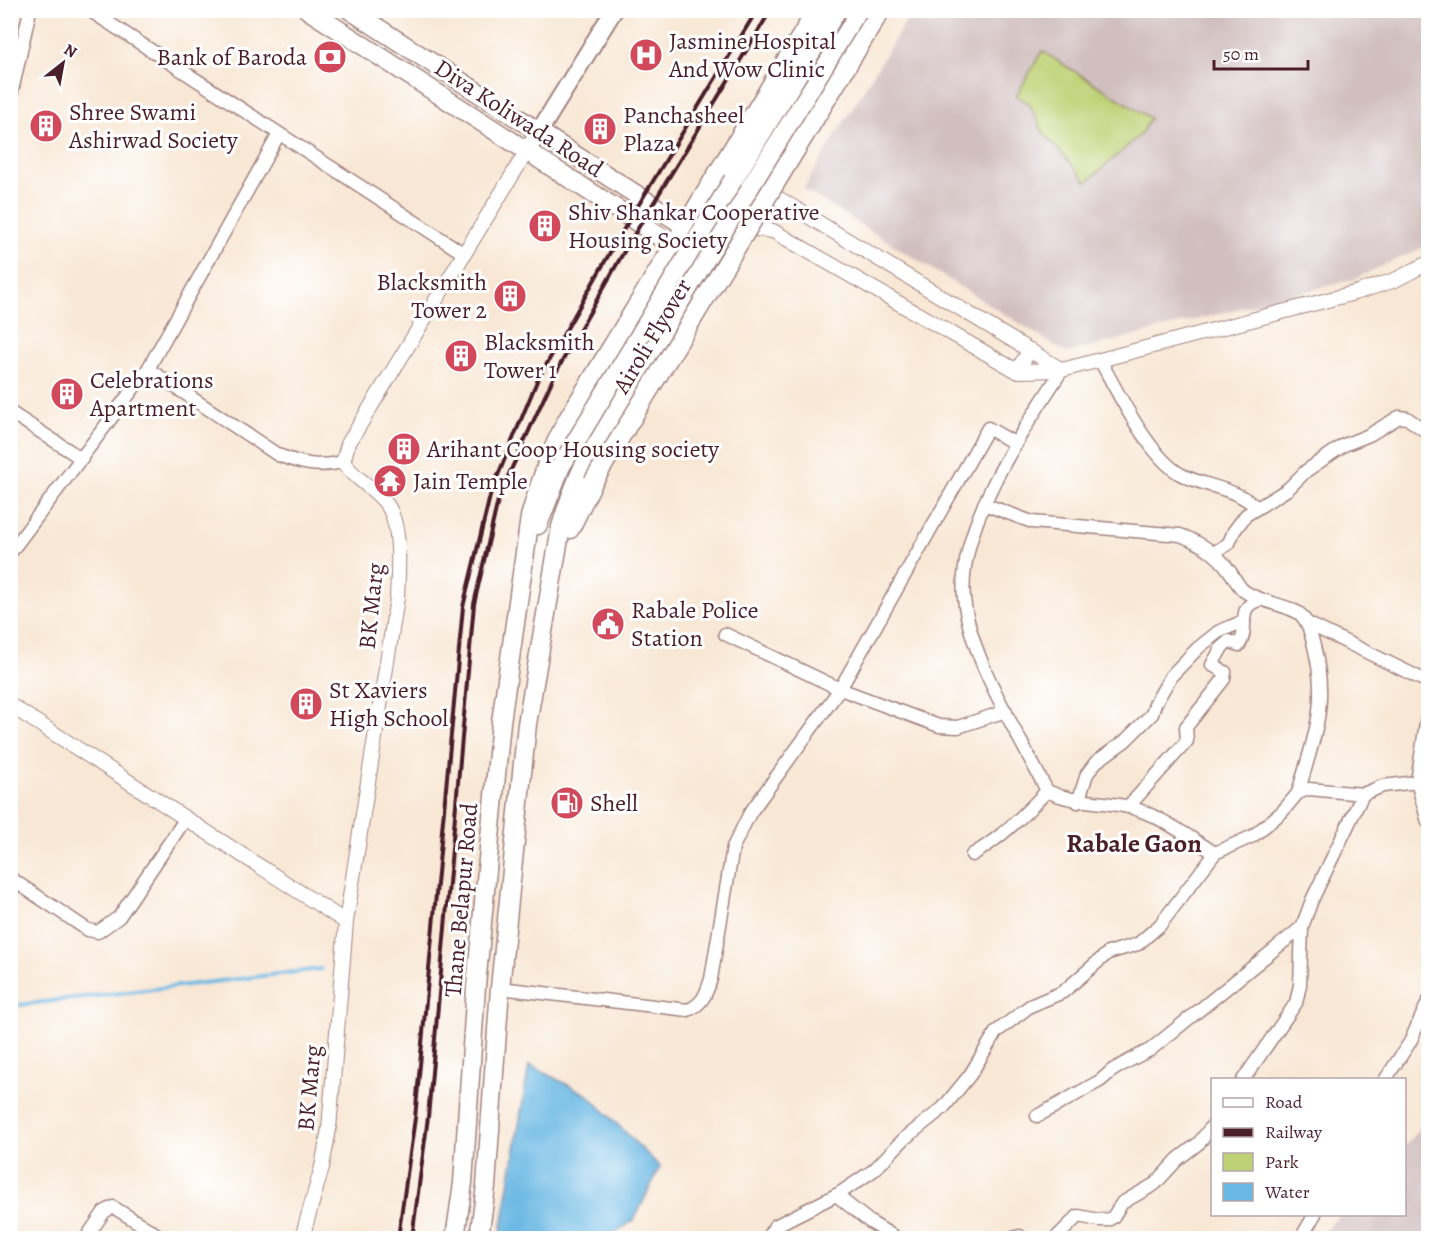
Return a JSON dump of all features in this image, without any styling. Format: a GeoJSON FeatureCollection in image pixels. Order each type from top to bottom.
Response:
{"type":"FeatureCollection","features":[{"type":"Feature","properties":{"kind":"main road","name":"Diva Koliwada Road"},"geometry":{"type":"LineString","coordinates":[[308,10],[704,265]]}},
{"type":"Feature","properties":{"kind":"main road","name":"Diva Koliwada Road"},"geometry":{"type":"LineString","coordinates":[[350,10],[685,226],[721,234]]}},
{"type":"Feature","properties":{"kind":"main road"},"geometry":{"type":"LineString","coordinates":[[527,151],[614,10]]}},
{"type":"Feature","properties":{"kind":"main road"},"geometry":{"type":"LineString","coordinates":[[524,567],[530,518],[554,445],[817,10]]}},
{"type":"Feature","properties":{"kind":"main road","name":"Airoli Flyover"},"geometry":{"type":"LineString","coordinates":[[524,567],[561,466],[580,430],[837,10]]}},
{"type":"Feature","properties":{"kind":"main road"},"geometry":{"type":"LineString","coordinates":[[554,573],[561,527],[585,461],[721,234],[861,10]]}},
{"type":"Feature","properties":{"kind":"main road","name":"Airoli Flyover"},"geometry":{"type":"LineString","coordinates":[[554,573],[570,530],[592,482],[881,10]]}},
{"type":"Feature","properties":{"kind":"main road","name":"Thane Belapur Road"},"geometry":{"type":"LineString","coordinates":[[455,1239],[463,1183],[476,986],[501,722],[524,567]]}},
{"type":"Feature","properties":{"kind":"main road","name":"Thane Belapur Road"},"geometry":{"type":"LineString","coordinates":[[479,1239],[486,1186],[500,988],[527,724],[554,573]]}},
{"type":"Feature","properties":{"kind":"street"},"geometry":{"type":"LineString","coordinates":[[10,100],[30,10]]}},
{"type":"Feature","properties":{"kind":"street"},"geometry":{"type":"LineString","coordinates":[[88,10],[463,253]]}},
{"type":"Feature","properties":{"kind":"street"},"geometry":{"type":"LineString","coordinates":[[10,554],[148,369],[279,134]]}},
{"type":"Feature","properties":{"kind":"street"},"geometry":{"type":"LineString","coordinates":[[148,369],[278,455],[302,464],[323,467],[343,462],[348,444],[527,151]]}},
{"type":"Feature","properties":{"kind":"street"},"geometry":{"type":"LineString","coordinates":[[768,192],[1062,370]]}},
{"type":"Feature","properties":{"kind":"street"},"geometry":{"type":"LineString","coordinates":[[721,234],[738,227],[773,231],[1017,371],[1062,370],[1358,292],[1395,280],[1428,263]]}},
{"type":"Feature","properties":{"kind":"street"},"geometry":{"type":"LineString","coordinates":[[1017,371],[1030,350]]}},
{"type":"Feature","properties":{"kind":"street"},"geometry":{"type":"LineString","coordinates":[[1100,360],[1146,438],[1166,462],[1180,474],[1240,495],[1257,508]]}},
{"type":"Feature","properties":{"kind":"street"},"geometry":{"type":"LineString","coordinates":[[1062,370],[1016,444],[973,529],[964,596],[979,651],[1006,711],[1047,791],[1062,799],[1128,807],[1178,831],[1215,853]]}},
{"type":"Feature","properties":{"kind":"street"},"geometry":{"type":"LineString","coordinates":[[10,412],[82,459]]}},
{"type":"Feature","properties":{"kind":"street"},"geometry":{"type":"LineString","coordinates":[[1214,554],[1229,543],[1240,521],[1288,489],[1306,471],[1344,446],[1370,435],[1393,420],[1407,418],[1428,433]]}},
{"type":"Feature","properties":{"kind":"street"},"geometry":{"type":"LineString","coordinates":[[500,988],[688,1010],[697,1006],[706,996],[711,979],[733,847],[750,813],[840,689],[988,428],[1016,444]]}},
{"type":"Feature","properties":{"kind":"street","name":"BK Marg"},"geometry":{"type":"LineString","coordinates":[[302,1239],[322,1167],[329,1129],[346,922],[398,598],[399,553],[393,513],[384,500],[352,475],[343,462]]}},
{"type":"Feature","properties":{"kind":"street"},"geometry":{"type":"LineString","coordinates":[[984,504],[1032,522],[1180,535],[1196,541],[1214,554],[1229,569],[1236,582],[1259,600],[1296,611],[1306,623],[1428,682]]}},
{"type":"Feature","properties":{"kind":"street"},"geometry":{"type":"LineString","coordinates":[[1128,807],[1187,741],[1186,727],[1224,679],[1225,672],[1212,665],[1222,647],[1229,641],[1239,645],[1243,639],[1245,610],[1250,603],[1259,600]]}},
{"type":"Feature","properties":{"kind":"street"},"geometry":{"type":"LineString","coordinates":[[1078,802],[1087,774],[1096,762],[1125,741],[1152,714],[1171,676],[1218,632],[1244,621]]}},
{"type":"Feature","properties":{"kind":"street"},"geometry":{"type":"LineString","coordinates":[[767,1239],[775,1226],[836,1195],[874,1170],[904,1139],[943,1108],[970,1075],[996,1032],[1030,1006],[1063,992],[1108,953],[1138,944],[1160,925],[1215,853],[1253,836],[1282,812],[1298,793],[1321,712],[1322,684],[1306,623]]}},
{"type":"Feature","properties":{"kind":"street"},"geometry":{"type":"LineString","coordinates":[[725,634],[840,689],[939,726],[958,727],[1006,711]]}},
{"type":"Feature","properties":{"kind":"street"},"geometry":{"type":"LineString","coordinates":[[10,705],[346,922]]}},
{"type":"Feature","properties":{"kind":"street"},"geometry":{"type":"LineString","coordinates":[[1428,710],[1417,783],[1428,822]]}},
{"type":"Feature","properties":{"kind":"street"},"geometry":{"type":"LineString","coordinates":[[1298,793],[1320,788],[1364,794],[1383,786],[1417,783]]}},
{"type":"Feature","properties":{"kind":"street"},"geometry":{"type":"LineString","coordinates":[[972,855],[1019,820],[1047,791]]}},
{"type":"Feature","properties":{"kind":"street"},"geometry":{"type":"LineString","coordinates":[[1244,1078],[1296,1003],[1300,985],[1302,927],[1312,900],[1364,794]]}},
{"type":"Feature","properties":{"kind":"street"},"geometry":{"type":"LineString","coordinates":[[10,878],[88,930],[98,932],[119,918],[186,818]]}},
{"type":"Feature","properties":{"kind":"street"},"geometry":{"type":"LineString","coordinates":[[1036,1116],[1072,1098],[1089,1085],[1098,1083],[1114,1069],[1123,1067],[1150,1050],[1302,927]]}},
{"type":"Feature","properties":{"kind":"street"},"geometry":{"type":"LineString","coordinates":[[1386,1078],[1410,1042],[1428,1002]]}},
{"type":"Feature","properties":{"kind":"street"},"geometry":{"type":"LineString","coordinates":[[1056,1239],[1078,1216],[1099,1220],[1113,1217],[1122,1203],[1155,1184],[1178,1159],[1199,1143],[1211,1127]]}},
{"type":"Feature","properties":{"kind":"street"},"geometry":{"type":"LineString","coordinates":[[836,1195],[896,1239]]}},
{"type":"Feature","properties":{"kind":"street"},"geometry":{"type":"LineString","coordinates":[[86,1239],[104,1212],[113,1207],[123,1211],[163,1239]]}},
{"type":"Feature","properties":{"kind":"street"},"geometry":{"type":"LineString","coordinates":[[1301,1239],[1314,1216]]}},
{"type":"Feature","properties":{"kind":"shaded area"},"geometry":{"type":"Polygon","coordinates":[[[912,11],[1428,11],[1428,245],[1354,279],[1067,353],[803,189],[912,11]]]}},
{"type":"Feature","properties":{"kind":"shaded area"},"geometry":{"type":"Polygon","coordinates":[[[1428,1120],[1428,1238],[1318,1238],[1339,1216],[1406,1216],[1406,1145],[1428,1120]]]}},
{"type":"Feature","properties":{"kind":"green space"},"geometry":{"type":"Polygon","coordinates":[[[1042,51],[1150,118],[1141,134],[1087,182],[1043,132],[1029,103],[1016,96],[1042,51]]]}},
{"type":"Feature","properties":{"kind":"water"},"geometry":{"type":"Polygon","coordinates":[[[529,1065],[588,1095],[660,1167],[634,1220],[608,1238],[500,1238],[529,1065]]]}},
{"type":"Feature","properties":{"kind":"waterway"},"geometry":{"type":"LineString","coordinates":[[10,1006],[321,969]]}},
{"type":"Feature","properties":{"kind":"railway"},"geometry":{"type":"LineString","coordinates":[[398,1238],[415,1118],[463,607],[491,492],[537,381],[616,242],[757,10]]}},
{"type":"Feature","properties":{"kind":"railway"},"geometry":{"type":"LineString","coordinates":[[412,1238],[428,1117],[474,604],[499,496],[555,374],[626,248],[771,10]]}},
{"type":"Feature","properties":{"kind":"place","name":"Jasmine Hospital And Wow Clinic"},"geometry":{"type":"Point","coordinates":[646,55]}},
{"type":"Feature","properties":{"kind":"place","name":"Bank of Baroda"},"geometry":{"type":"Point","coordinates":[330,57]}},
{"type":"Feature","properties":{"kind":"place","name":"Shree Swami Ashirwad Society"},"geometry":{"type":"Point","coordinates":[46,126]}},
{"type":"Feature","properties":{"kind":"place","name":"Panchasheel Plaza"},"geometry":{"type":"Point","coordinates":[600,129]}},
{"type":"Feature","properties":{"kind":"place","name":"Shiv Shankar Cooperative Housing Society"},"geometry":{"type":"Point","coordinates":[545,226]}},
{"type":"Feature","properties":{"kind":"place","name":"Blacksmith Tower 2"},"geometry":{"type":"Point","coordinates":[510,296]}},
{"type":"Feature","properties":{"kind":"place","name":"Blacksmith Tower 1"},"geometry":{"type":"Point","coordinates":[461,356]}},
{"type":"Feature","properties":{"kind":"place","name":"Celebrations Apartment"},"geometry":{"type":"Point","coordinates":[67,394]}},
{"type":"Feature","properties":{"kind":"place","name":"Arihant Coop Housing society"},"geometry":{"type":"Point","coordinates":[404,449]}},
{"type":"Feature","properties":{"kind":"place","name":"Jain Temple"},"geometry":{"type":"Point","coordinates":[390,481]}},
{"type":"Feature","properties":{"kind":"place","name":"Rabale Police Station"},"geometry":{"type":"Point","coordinates":[608,624]}},
{"type":"Feature","properties":{"kind":"place","name":"St Xaviers High School"},"geometry":{"type":"Point","coordinates":[306,704]}},
{"type":"Feature","properties":{"kind":"place","name":"Shell"},"geometry":{"type":"Point","coordinates":[567,803]}},
{"type":"Feature","properties":{"kind":"district","name":"Rabale Gaon"},"geometry":{"type":"Point","coordinates":[1134,843]}}]}
